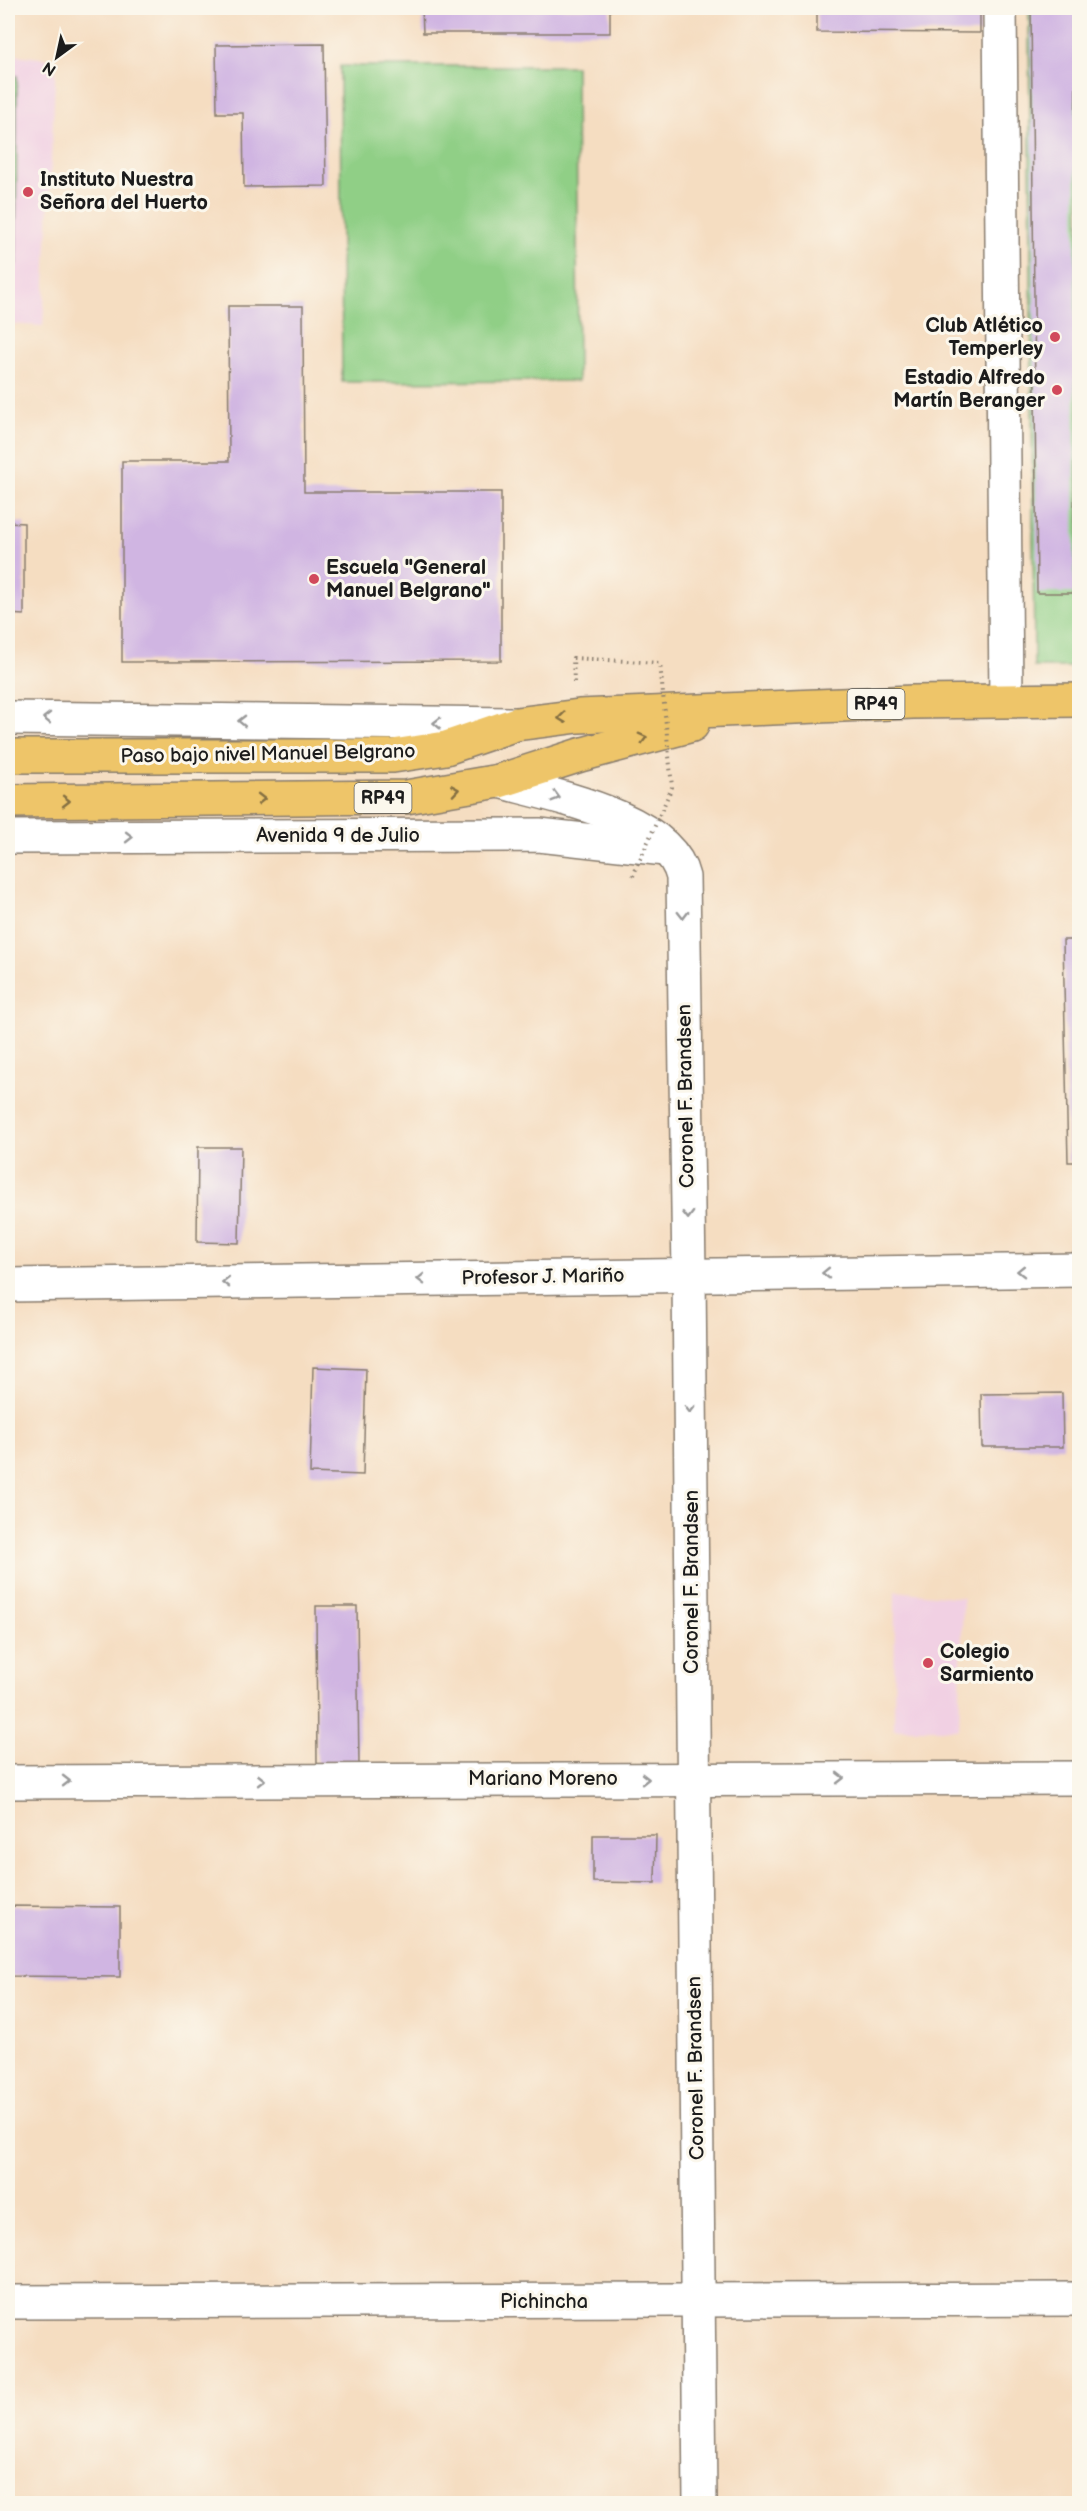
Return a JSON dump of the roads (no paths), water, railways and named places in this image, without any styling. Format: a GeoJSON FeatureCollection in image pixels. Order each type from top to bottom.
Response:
{"type":"FeatureCollection","features":[{"type":"Feature","properties":{"kind":"main road","name":"RP49"},"geometry":{"type":"LineString","coordinates":[[8,801],[381,798],[454,791],[499,781],[580,755],[746,710],[1006,700],[1080,700]]}},
{"type":"Feature","properties":{"kind":"main road","name":"Paso bajo nivel Manuel Belgrano"},"geometry":{"type":"LineString","coordinates":[[8,756],[393,756],[446,748],[516,724],[579,716],[746,710]]}},
{"type":"Feature","properties":{"kind":"street"},"geometry":{"type":"LineString","coordinates":[[1000,8],[1006,700]]}},
{"type":"Feature","properties":{"kind":"street"},"geometry":{"type":"LineString","coordinates":[[8,718],[516,724]]}},
{"type":"Feature","properties":{"kind":"street","name":"Coronel F. Brandsen"},"geometry":{"type":"LineString","coordinates":[[499,781],[614,813],[640,828],[667,850],[680,866],[683,877],[689,1274],[700,2504]]}},
{"type":"Feature","properties":{"kind":"street","name":"Avenida 9 de Julio"},"geometry":{"type":"LineString","coordinates":[[8,837],[539,835],[667,850]]}},
{"type":"Feature","properties":{"kind":"street","name":"Profesor J. Mariño"},"geometry":{"type":"LineString","coordinates":[[8,1285],[1080,1270]]}},
{"type":"Feature","properties":{"kind":"street","name":"Mariano Moreno"},"geometry":{"type":"LineString","coordinates":[[8,1782],[1080,1778]]}},
{"type":"Feature","properties":{"kind":"street","name":"Pichincha"},"geometry":{"type":"LineString","coordinates":[[8,2302],[699,2302],[1080,2299]]}},
{"type":"Feature","properties":{"kind":"place","name":"Instituto Nuestra Señora del Huerto"},"geometry":{"type":"Point","coordinates":[28,192]}},
{"type":"Feature","properties":{"kind":"place","name":"Club Atlético Temperley"},"geometry":{"type":"Point","coordinates":[1055,337]}},
{"type":"Feature","properties":{"kind":"place","name":"Estadio Alfredo Martín Beranger"},"geometry":{"type":"Point","coordinates":[1057,390]}},
{"type":"Feature","properties":{"kind":"place","name":"Escuela \"General Manuel Belgrano\""},"geometry":{"type":"Point","coordinates":[314,579]}},
{"type":"Feature","properties":{"kind":"place","name":"Colegio Sarmiento"},"geometry":{"type":"Point","coordinates":[928,1663]}}]}
